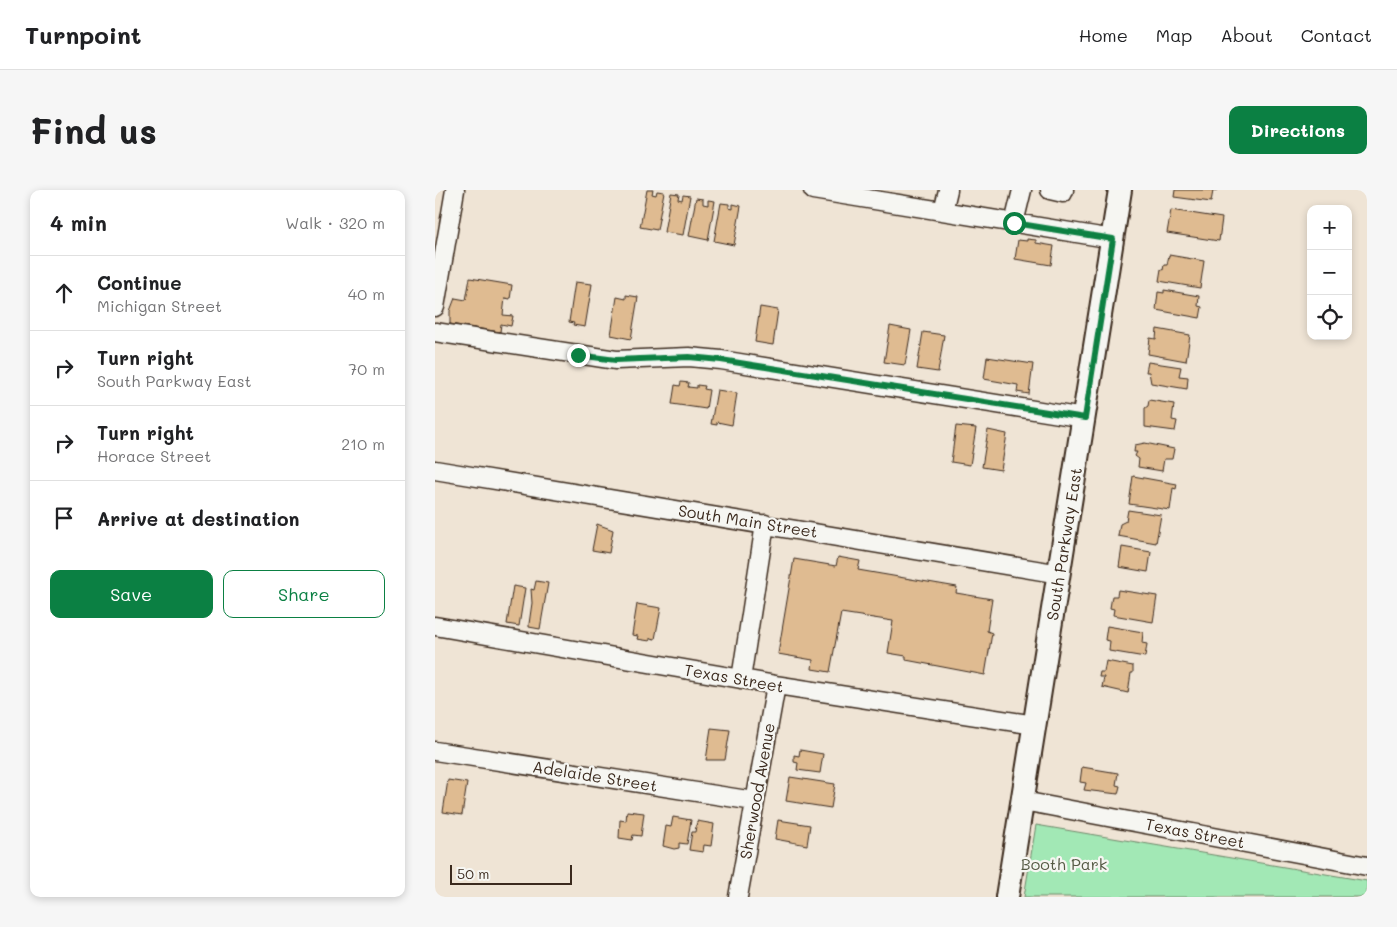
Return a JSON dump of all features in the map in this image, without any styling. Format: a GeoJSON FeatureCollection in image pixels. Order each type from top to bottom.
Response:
{"type":"FeatureCollection","features":[{"type":"Feature","properties":{"kind":"main road","name":"South Parkway East"},"geometry":{"type":"LineString","coordinates":[[1007,897],[1121,190]]}},
{"type":"Feature","properties":{"kind":"street"},"geometry":{"type":"LineString","coordinates":[[435,307],[437,278],[455,190]]}},
{"type":"Feature","properties":{"kind":"street"},"geometry":{"type":"LineString","coordinates":[[813,190],[1113,239]]}},
{"type":"Feature","properties":{"kind":"street"},"geometry":{"type":"LineString","coordinates":[[943,211],[948,190]]}},
{"type":"Feature","properties":{"kind":"street"},"geometry":{"type":"LineString","coordinates":[[1014,223],[1022,190]]}},
{"type":"Feature","properties":{"kind":"street"},"geometry":{"type":"LineString","coordinates":[[1050,190],[1063,193],[1064,190]]}},
{"type":"Feature","properties":{"kind":"street"},"geometry":{"type":"LineString","coordinates":[[435,332],[616,360],[689,357],[721,360],[1085,418]]}},
{"type":"Feature","properties":{"kind":"street","name":"South Main Street"},"geometry":{"type":"LineString","coordinates":[[435,470],[1060,574]]}},
{"type":"Feature","properties":{"kind":"street"},"geometry":{"type":"LineString","coordinates":[[741,679],[765,524]]}},
{"type":"Feature","properties":{"kind":"street","name":"Texas Street"},"geometry":{"type":"LineString","coordinates":[[435,626],[776,685],[1035,725]]}},
{"type":"Feature","properties":{"kind":"street","name":"Sherwood Avenue"},"geometry":{"type":"LineString","coordinates":[[738,897],[776,685]]}},
{"type":"Feature","properties":{"kind":"street","name":"Adelaide Street"},"geometry":{"type":"LineString","coordinates":[[435,751],[754,802]]}},
{"type":"Feature","properties":{"kind":"street","name":"Texas Street"},"geometry":{"type":"LineString","coordinates":[[1023,801],[1367,866]]}},
{"type":"Feature","properties":{"kind":"green space","name":"Booth Park"},"geometry":{"type":"Polygon","coordinates":[[[1036,825],[1367,881],[1367,897],[1024,897],[1036,825]]]}},
{"type":"Feature","properties":{"kind":"building"},"geometry":{"type":"Polygon","coordinates":[[[647,190],[653,190],[652,194],[656,195],[657,191],[664,192],[657,230],[640,227],[647,190]]]}},
{"type":"Feature","properties":{"kind":"building"},"geometry":{"type":"Polygon","coordinates":[[[1175,190],[1218,190],[1213,191],[1211,202],[1174,197],[1175,190]]]}},
{"type":"Feature","properties":{"kind":"building"},"geometry":{"type":"Polygon","coordinates":[[[671,193],[679,194],[678,199],[682,200],[683,195],[690,196],[683,235],[664,232],[671,193]]]}},
{"type":"Feature","properties":{"kind":"building"},"geometry":{"type":"Polygon","coordinates":[[[696,198],[703,199],[703,204],[708,205],[708,200],[715,201],[708,240],[689,236],[696,198]]]}},
{"type":"Feature","properties":{"kind":"building"},"geometry":{"type":"Polygon","coordinates":[[[721,203],[729,204],[729,208],[733,209],[733,204],[741,206],[734,245],[714,241],[721,203]]]}},
{"type":"Feature","properties":{"kind":"building"},"geometry":{"type":"Polygon","coordinates":[[[1171,210],[1222,218],[1219,241],[1167,233],[1171,210]]]}},
{"type":"Feature","properties":{"kind":"building"},"geometry":{"type":"Polygon","coordinates":[[[1027,239],[1036,240],[1036,243],[1054,246],[1051,265],[1015,259],[1018,240],[1027,241],[1027,239]]]}},
{"type":"Feature","properties":{"kind":"building"},"geometry":{"type":"Polygon","coordinates":[[[1169,255],[1204,261],[1200,288],[1159,281],[1161,269],[1163,270],[1164,265],[1167,265],[1169,255]]]}},
{"type":"Feature","properties":{"kind":"building"},"geometry":{"type":"Polygon","coordinates":[[[470,278],[512,285],[510,299],[505,298],[503,315],[513,316],[511,326],[501,324],[500,332],[450,324],[450,311],[455,298],[466,300],[470,278]]]}},
{"type":"Feature","properties":{"kind":"building"},"geometry":{"type":"Polygon","coordinates":[[[575,282],[592,284],[585,327],[573,325],[574,323],[569,322],[575,282]]]}},
{"type":"Feature","properties":{"kind":"building"},"geometry":{"type":"Polygon","coordinates":[[[1164,290],[1199,296],[1198,306],[1202,307],[1200,318],[1156,310],[1158,292],[1164,293],[1164,290]]]}},
{"type":"Feature","properties":{"kind":"building"},"geometry":{"type":"Polygon","coordinates":[[[626,295],[638,297],[631,339],[611,335],[617,297],[626,299],[626,295]]]}},
{"type":"Feature","properties":{"kind":"building"},"geometry":{"type":"Polygon","coordinates":[[[760,307],[778,310],[773,345],[755,342],[760,307]]]}},
{"type":"Feature","properties":{"kind":"building"},"geometry":{"type":"Polygon","coordinates":[[[890,326],[911,330],[905,365],[884,362],[890,326]]]}},
{"type":"Feature","properties":{"kind":"building"},"geometry":{"type":"Polygon","coordinates":[[[1157,329],[1190,335],[1186,361],[1148,354],[1150,338],[1156,339],[1157,329]]]}},
{"type":"Feature","properties":{"kind":"building"},"geometry":{"type":"Polygon","coordinates":[[[923,332],[944,335],[938,372],[917,369],[923,332]]]}},
{"type":"Feature","properties":{"kind":"building"},"geometry":{"type":"Polygon","coordinates":[[[987,357],[1033,364],[1029,394],[1017,392],[1018,385],[984,379],[987,357]]]}},
{"type":"Feature","properties":{"kind":"building"},"geometry":{"type":"Polygon","coordinates":[[[1148,362],[1181,367],[1179,376],[1188,377],[1187,389],[1151,383],[1149,372],[1146,372],[1148,362]]]}},
{"type":"Feature","properties":{"kind":"building"},"geometry":{"type":"Polygon","coordinates":[[[681,382],[689,383],[688,387],[697,388],[697,385],[705,386],[704,389],[709,390],[706,409],[672,404],[675,385],[680,386],[681,382]]]}},
{"type":"Feature","properties":{"kind":"building"},"geometry":{"type":"Polygon","coordinates":[[[717,390],[737,393],[732,425],[717,422],[717,425],[711,424],[717,390]]]}},
{"type":"Feature","properties":{"kind":"building"},"geometry":{"type":"Polygon","coordinates":[[[1149,400],[1174,404],[1172,420],[1177,421],[1175,431],[1145,427],[1145,408],[1148,406],[1149,400]]]}},
{"type":"Feature","properties":{"kind":"building"},"geometry":{"type":"Polygon","coordinates":[[[956,426],[976,428],[970,465],[951,462],[956,426]]]}},
{"type":"Feature","properties":{"kind":"building"},"geometry":{"type":"Polygon","coordinates":[[[988,430],[1007,434],[1001,470],[982,467],[988,430]]]}},
{"type":"Feature","properties":{"kind":"building"},"geometry":{"type":"Polygon","coordinates":[[[1145,443],[1174,449],[1172,459],[1164,459],[1162,471],[1138,467],[1139,459],[1135,456],[1137,452],[1134,452],[1135,445],[1145,443]]]}},
{"type":"Feature","properties":{"kind":"building"},"geometry":{"type":"Polygon","coordinates":[[[1133,476],[1177,484],[1176,489],[1173,488],[1170,510],[1129,504],[1133,476]]]}},
{"type":"Feature","properties":{"kind":"building"},"geometry":{"type":"Polygon","coordinates":[[[1128,510],[1161,515],[1156,543],[1118,536],[1120,524],[1126,521],[1128,510]]]}},
{"type":"Feature","properties":{"kind":"building"},"geometry":{"type":"Polygon","coordinates":[[[597,524],[613,530],[609,553],[592,550],[597,524]]]}},
{"type":"Feature","properties":{"kind":"building"},"geometry":{"type":"Polygon","coordinates":[[[1122,547],[1151,552],[1148,572],[1119,567],[1122,547]]]}},
{"type":"Feature","properties":{"kind":"building"},"geometry":{"type":"Polygon","coordinates":[[[838,557],[860,561],[858,570],[957,587],[956,593],[992,599],[987,631],[992,633],[985,675],[906,660],[906,656],[888,653],[893,621],[841,613],[830,672],[812,669],[813,660],[778,654],[794,559],[836,566],[838,557]]]}},
{"type":"Feature","properties":{"kind":"building"},"geometry":{"type":"Polygon","coordinates":[[[536,581],[548,583],[540,629],[529,627],[532,603],[531,589],[534,590],[536,581]]]}},
{"type":"Feature","properties":{"kind":"building"},"geometry":{"type":"Polygon","coordinates":[[[513,586],[525,588],[519,626],[507,624],[513,586]]]}},
{"type":"Feature","properties":{"kind":"building"},"geometry":{"type":"Polygon","coordinates":[[[1118,590],[1157,596],[1153,622],[1113,615],[1114,609],[1110,608],[1112,596],[1117,596],[1118,590]]]}},
{"type":"Feature","properties":{"kind":"building"},"geometry":{"type":"Polygon","coordinates":[[[637,604],[661,608],[655,639],[650,638],[650,641],[637,639],[638,636],[632,635],[637,604]]]}},
{"type":"Feature","properties":{"kind":"building"},"geometry":{"type":"Polygon","coordinates":[[[1107,626],[1143,632],[1142,643],[1147,644],[1145,657],[1109,651],[1110,641],[1105,640],[1107,626]]]}},
{"type":"Feature","properties":{"kind":"building"},"geometry":{"type":"Polygon","coordinates":[[[1106,661],[1133,666],[1128,693],[1102,687],[1104,677],[1099,677],[1100,672],[1104,672],[1106,661]]]}},
{"type":"Feature","properties":{"kind":"building"},"geometry":{"type":"Polygon","coordinates":[[[711,728],[730,730],[725,760],[706,760],[711,728]]]}},
{"type":"Feature","properties":{"kind":"building"},"geometry":{"type":"Polygon","coordinates":[[[800,750],[823,754],[820,773],[797,770],[798,763],[794,762],[794,755],[799,756],[800,750]]]}},
{"type":"Feature","properties":{"kind":"building"},"geometry":{"type":"Polygon","coordinates":[[[1082,767],[1118,773],[1116,785],[1120,786],[1118,794],[1084,790],[1086,783],[1080,782],[1082,767]]]}},
{"type":"Feature","properties":{"kind":"building"},"geometry":{"type":"Polygon","coordinates":[[[790,777],[835,784],[831,808],[786,801],[790,777]]]}},
{"type":"Feature","properties":{"kind":"building"},"geometry":{"type":"Polygon","coordinates":[[[448,780],[467,783],[462,815],[443,812],[448,780]]]}},
{"type":"Feature","properties":{"kind":"building"},"geometry":{"type":"Polygon","coordinates":[[[627,811],[644,813],[641,836],[633,835],[632,840],[619,838],[620,820],[626,821],[627,811]]]}},
{"type":"Feature","properties":{"kind":"building"},"geometry":{"type":"Polygon","coordinates":[[[673,817],[691,820],[687,844],[679,843],[679,848],[674,849],[663,846],[666,826],[671,827],[673,817]]]}},
{"type":"Feature","properties":{"kind":"building"},"geometry":{"type":"Polygon","coordinates":[[[778,820],[810,825],[807,845],[775,839],[778,820]]]}},
{"type":"Feature","properties":{"kind":"building"},"geometry":{"type":"Polygon","coordinates":[[[697,821],[714,824],[711,846],[704,845],[703,852],[689,850],[692,832],[695,832],[697,821]]]}},
{"type":"Feature","properties":{"kind":"route"},"geometry":{"type":"LineString","coordinates":[[578,355],[616,360],[689,357],[721,360],[1085,418],[1113,239],[1014,223]]}}]}
